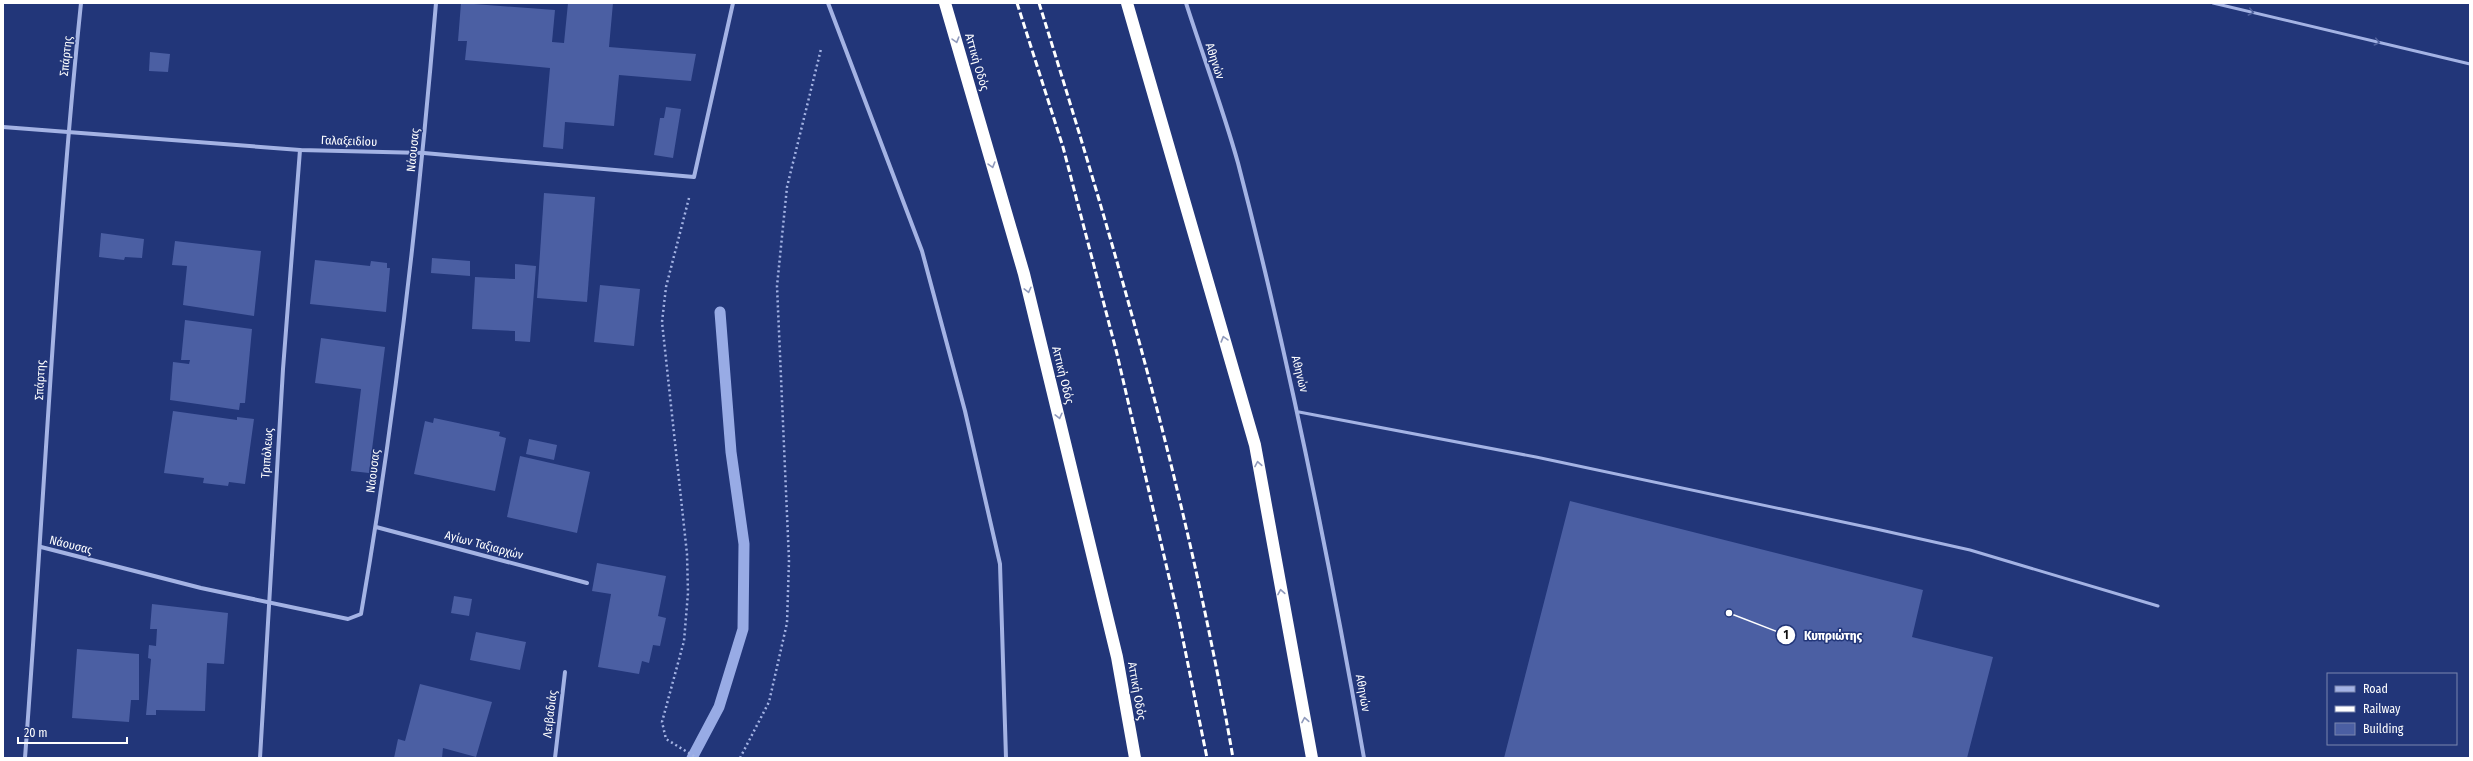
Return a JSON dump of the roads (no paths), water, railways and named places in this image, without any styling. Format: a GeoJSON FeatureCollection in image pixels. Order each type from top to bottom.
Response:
{"type":"FeatureCollection","features":[{"type":"Feature","properties":{"kind":"highway","name":"Αττική Οδός"},"geometry":{"type":"LineString","coordinates":[[945,3],[1024,274],[1117,657],[1135,758]]}},
{"type":"Feature","properties":{"kind":"highway"},"geometry":{"type":"LineString","coordinates":[[1127,3],[1254,445],[1312,758]]}},
{"type":"Feature","properties":{"kind":"street","name":"Σπάρτης"},"geometry":{"type":"LineString","coordinates":[[25,758],[41,548],[52,333],[68,132],[81,3]]}},
{"type":"Feature","properties":{"kind":"street","name":"Νάουσας"},"geometry":{"type":"LineString","coordinates":[[41,548],[201,588],[348,619],[361,614],[376,527],[424,153],[436,3]]}},
{"type":"Feature","properties":{"kind":"street","name":"Γαλαξειδίου"},"geometry":{"type":"LineString","coordinates":[[3,127],[300,150],[424,153],[694,177],[733,3]]}},
{"type":"Feature","properties":{"kind":"street"},"geometry":{"type":"LineString","coordinates":[[828,3],[922,251],[970,434],[1000,564],[1006,758]]}},
{"type":"Feature","properties":{"kind":"street","name":"Αθηνών"},"geometry":{"type":"LineString","coordinates":[[1186,3],[1237,160],[1298,412],[1336,596],[1364,758]]}},
{"type":"Feature","properties":{"kind":"street","name":"Τριπόλεως"},"geometry":{"type":"LineString","coordinates":[[260,758],[268,601],[300,150]]}},
{"type":"Feature","properties":{"kind":"street","name":"Αγίων Ταξιαρχών"},"geometry":{"type":"LineString","coordinates":[[376,527],[587,583]]}},
{"type":"Feature","properties":{"kind":"street","name":"Λειβαδιάς"},"geometry":{"type":"LineString","coordinates":[[555,758],[565,672]]}},
{"type":"Feature","properties":{"kind":"lane"},"geometry":{"type":"LineString","coordinates":[[2213,3],[2470,64]]}},
{"type":"Feature","properties":{"kind":"lane"},"geometry":{"type":"LineString","coordinates":[[1298,412],[1536,457],[1884,530],[1970,550],[2158,606]]}},
{"type":"Feature","properties":{"kind":"waterway"},"geometry":{"type":"LineString","coordinates":[[692,758],[719,707],[743,629],[744,544],[731,452],[720,312]]}},
{"type":"Feature","properties":{"kind":"railway"},"geometry":{"type":"LineString","coordinates":[[1017,3],[1063,147],[1117,354],[1179,620],[1207,758]]}},
{"type":"Feature","properties":{"kind":"railway"},"geometry":{"type":"LineString","coordinates":[[1039,3],[1096,190],[1149,378],[1195,567],[1233,758]]}},
{"type":"Feature","properties":{"kind":"place","name":"Κυπριώτης"},"geometry":{"type":"Point","coordinates":[1729,613]}}]}
